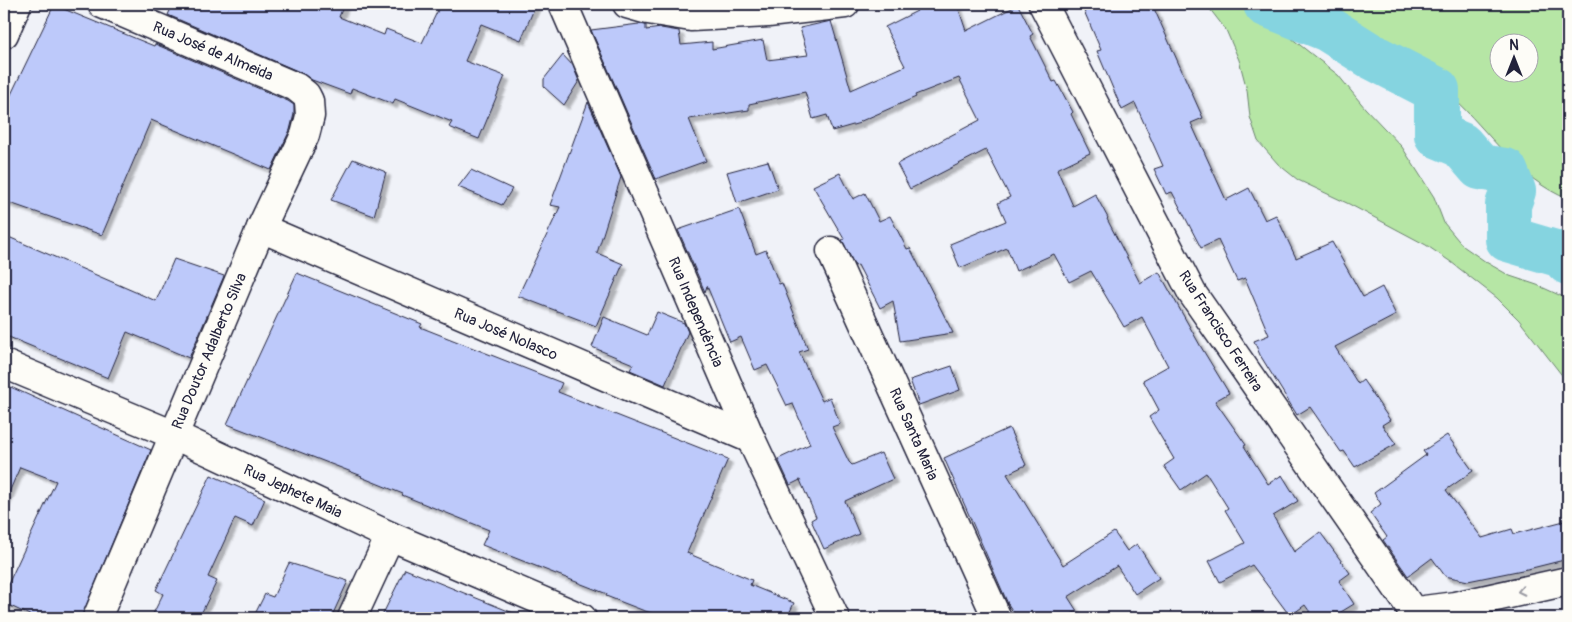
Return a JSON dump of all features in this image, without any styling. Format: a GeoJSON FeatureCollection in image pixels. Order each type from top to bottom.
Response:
{"type":"FeatureCollection","features":[{"type":"Feature","properties":{"kind":"street"},"geometry":{"type":"LineString","coordinates":[[4,34],[17,4]]}},
{"type":"Feature","properties":{"kind":"street","name":"Rua José de Almeida"},"geometry":{"type":"LineString","coordinates":[[102,4],[296,87]]}},
{"type":"Feature","properties":{"kind":"street","name":"Rua Independência"},"geometry":{"type":"LineString","coordinates":[[563,4],[751,439],[834,618]]}},
{"type":"Feature","properties":{"kind":"street"},"geometry":{"type":"LineString","coordinates":[[627,4],[648,10],[690,17],[768,13],[845,4]]}},
{"type":"Feature","properties":{"kind":"street","name":"Rua Francisco Ferreira"},"geometry":{"type":"LineString","coordinates":[[1042,4],[1192,293],[1414,616]]}},
{"type":"Feature","properties":{"kind":"street","name":"Rua Doutor Adalberto Silva"},"geometry":{"type":"LineString","coordinates":[[97,618],[261,228],[300,146],[309,122],[309,101],[306,95],[296,87]]}},
{"type":"Feature","properties":{"kind":"street","name":"Rua José Nolasco"},"geometry":{"type":"LineString","coordinates":[[261,228],[751,439]]}},
{"type":"Feature","properties":{"kind":"street","name":"Rua Santa Maria"},"geometry":{"type":"LineString","coordinates":[[831,250],[997,618]]}},
{"type":"Feature","properties":{"kind":"street","name":"Rua Jephete Maia"},"geometry":{"type":"LineString","coordinates":[[4,364],[174,435],[390,536],[582,618]]}},
{"type":"Feature","properties":{"kind":"street"},"geometry":{"type":"LineString","coordinates":[[352,618],[390,536]]}},
{"type":"Feature","properties":{"kind":"street"},"geometry":{"type":"LineString","coordinates":[[1414,616],[1424,610],[1455,606],[1568,581]]}},
{"type":"Feature","properties":{"kind":"green space"},"geometry":{"type":"Polygon","coordinates":[[[1206,4],[1248,4],[1338,75],[1365,108],[1402,147],[1434,197],[1444,223],[1463,246],[1510,276],[1537,285],[1568,299],[1568,383],[1519,320],[1497,298],[1451,262],[1426,245],[1349,204],[1298,180],[1278,164],[1258,141],[1250,117],[1247,90],[1239,60],[1226,30],[1206,4]]]}},
{"type":"Feature","properties":{"kind":"green space"},"geometry":{"type":"Polygon","coordinates":[[[1309,4],[1568,4],[1568,199],[1534,180],[1506,154],[1452,97],[1419,70],[1384,46],[1309,4]]]}},
{"type":"Feature","properties":{"kind":"building"},"geometry":{"type":"Polygon","coordinates":[[[173,4],[344,4],[339,17],[384,35],[386,29],[422,43],[439,8],[432,4],[536,4],[521,40],[481,24],[465,61],[505,76],[479,139],[449,127],[452,122],[395,99],[393,104],[352,88],[350,94],[312,80],[302,73],[168,15],[173,4]]]}},
{"type":"Feature","properties":{"kind":"building"},"geometry":{"type":"Polygon","coordinates":[[[914,4],[957,4],[966,31],[1018,5],[1033,34],[1030,36],[1053,82],[1056,81],[1073,112],[1071,114],[1090,153],[1057,169],[1073,206],[1095,194],[1140,283],[1159,272],[1229,393],[1215,401],[1246,445],[1244,446],[1268,484],[1282,475],[1298,501],[1273,516],[1294,552],[1320,532],[1350,573],[1339,581],[1354,604],[1331,618],[1314,618],[1305,605],[1290,616],[1252,565],[1220,582],[1209,561],[1245,543],[1225,510],[1228,508],[1206,473],[1181,490],[1164,466],[1174,459],[1149,417],[1159,410],[1143,380],[1168,366],[1142,317],[1124,327],[1091,271],[1069,282],[1054,254],[1016,271],[1007,248],[960,268],[950,244],[1006,221],[998,203],[1010,197],[986,150],[910,189],[897,164],[980,120],[959,78],[915,95],[916,97],[860,123],[832,131],[827,115],[813,119],[805,92],[749,104],[749,110],[689,119],[706,161],[656,179],[591,30],[639,24],[646,25],[646,30],[661,28],[679,31],[681,45],[712,42],[712,49],[763,40],[767,60],[808,55],[800,28],[831,21],[851,90],[905,66],[885,27],[917,11],[914,4]]]}},
{"type":"Feature","properties":{"kind":"building"},"geometry":{"type":"Polygon","coordinates":[[[1081,4],[1152,4],[1203,118],[1191,123],[1226,200],[1249,188],[1265,220],[1276,215],[1296,258],[1332,242],[1363,297],[1382,287],[1396,315],[1335,347],[1358,384],[1363,380],[1390,420],[1382,425],[1396,444],[1355,467],[1344,451],[1341,452],[1310,407],[1297,415],[1260,355],[1254,341],[1269,335],[1245,278],[1237,281],[1218,240],[1201,248],[1172,192],[1166,194],[1154,169],[1163,166],[1135,103],[1122,110],[1097,51],[1101,50],[1081,4]]]}},
{"type":"Feature","properties":{"kind":"building"},"geometry":{"type":"Polygon","coordinates":[[[54,5],[154,46],[155,44],[294,105],[290,130],[271,170],[151,120],[102,235],[4,201],[4,109],[54,5]]]}},
{"type":"Feature","properties":{"kind":"building"},"geometry":{"type":"Polygon","coordinates":[[[563,55],[573,66],[579,81],[564,105],[544,87],[544,79],[563,55]]]}},
{"type":"Feature","properties":{"kind":"building"},"geometry":{"type":"Polygon","coordinates":[[[588,102],[621,177],[597,253],[623,264],[596,326],[518,296],[560,207],[550,205],[588,102]]]}},
{"type":"Feature","properties":{"kind":"building"},"geometry":{"type":"Polygon","coordinates":[[[353,159],[386,172],[374,216],[331,200],[353,159]]]}},
{"type":"Feature","properties":{"kind":"building"},"geometry":{"type":"Polygon","coordinates":[[[768,161],[778,189],[737,203],[727,172],[768,161]]]}},
{"type":"Feature","properties":{"kind":"building"},"geometry":{"type":"Polygon","coordinates":[[[471,170],[512,189],[502,205],[458,187],[471,170]]]}},
{"type":"Feature","properties":{"kind":"building"},"geometry":{"type":"Polygon","coordinates":[[[840,173],[853,199],[865,193],[879,221],[890,216],[907,249],[910,248],[953,333],[900,341],[893,301],[880,308],[858,265],[855,266],[842,240],[844,239],[813,186],[840,173]]]}},
{"type":"Feature","properties":{"kind":"building"},"geometry":{"type":"Polygon","coordinates":[[[739,209],[756,254],[766,250],[779,284],[782,283],[808,349],[799,352],[822,401],[830,397],[840,424],[832,427],[849,462],[852,465],[881,453],[893,479],[845,501],[859,534],[824,549],[811,520],[816,517],[800,480],[790,485],[778,459],[810,444],[793,404],[787,406],[767,365],[755,370],[741,337],[730,342],[707,286],[705,292],[678,230],[739,209]]]}},
{"type":"Feature","properties":{"kind":"building"},"geometry":{"type":"Polygon","coordinates":[[[4,235],[156,301],[174,259],[224,276],[189,358],[127,332],[108,378],[4,335],[4,235]]]}},
{"type":"Feature","properties":{"kind":"building"},"geometry":{"type":"Polygon","coordinates":[[[297,273],[422,324],[420,327],[562,383],[558,392],[728,459],[687,553],[752,580],[750,585],[794,603],[787,618],[667,618],[642,610],[606,596],[607,594],[482,545],[489,530],[402,495],[362,476],[227,424],[297,273]]]}},
{"type":"Feature","properties":{"kind":"building"},"geometry":{"type":"Polygon","coordinates":[[[657,312],[684,323],[688,332],[665,385],[630,370],[633,364],[592,347],[604,317],[647,335],[657,312]]]}},
{"type":"Feature","properties":{"kind":"building"},"geometry":{"type":"Polygon","coordinates":[[[952,366],[960,390],[919,405],[910,380],[952,366]]]}},
{"type":"Feature","properties":{"kind":"building"},"geometry":{"type":"Polygon","coordinates":[[[4,384],[151,450],[81,618],[36,618],[4,603],[4,593],[56,481],[20,467],[4,504],[4,384]]]}},
{"type":"Feature","properties":{"kind":"building"},"geometry":{"type":"Polygon","coordinates":[[[1009,428],[1026,465],[1007,474],[1063,565],[1114,532],[1127,551],[1137,544],[1159,578],[1135,594],[1117,566],[1068,597],[1077,611],[1065,618],[1017,618],[1008,604],[944,458],[1009,428]]]}},
{"type":"Feature","properties":{"kind":"building"},"geometry":{"type":"Polygon","coordinates":[[[1447,435],[1473,471],[1446,490],[1482,538],[1512,529],[1514,534],[1568,520],[1568,559],[1468,581],[1445,576],[1432,558],[1408,576],[1383,540],[1387,537],[1370,513],[1381,504],[1374,493],[1426,455],[1423,451],[1447,435]]]}},
{"type":"Feature","properties":{"kind":"building"},"geometry":{"type":"Polygon","coordinates":[[[211,475],[265,499],[253,526],[235,518],[208,577],[217,581],[199,618],[151,618],[163,594],[156,590],[211,475]]]}},
{"type":"Feature","properties":{"kind":"building"},"geometry":{"type":"Polygon","coordinates":[[[289,563],[348,581],[331,618],[253,618],[265,594],[273,597],[289,563]]]}},
{"type":"Feature","properties":{"kind":"building"},"geometry":{"type":"Polygon","coordinates":[[[405,569],[523,617],[523,618],[381,618],[405,569]]]}},
{"type":"Feature","properties":{"kind":"waterway"},"geometry":{"type":"LineString","coordinates":[[1266,4],[1328,29],[1371,56],[1437,90],[1437,135],[1461,145],[1480,167],[1505,171],[1513,191],[1508,205],[1508,239],[1562,255],[1568,262]]}}]}
